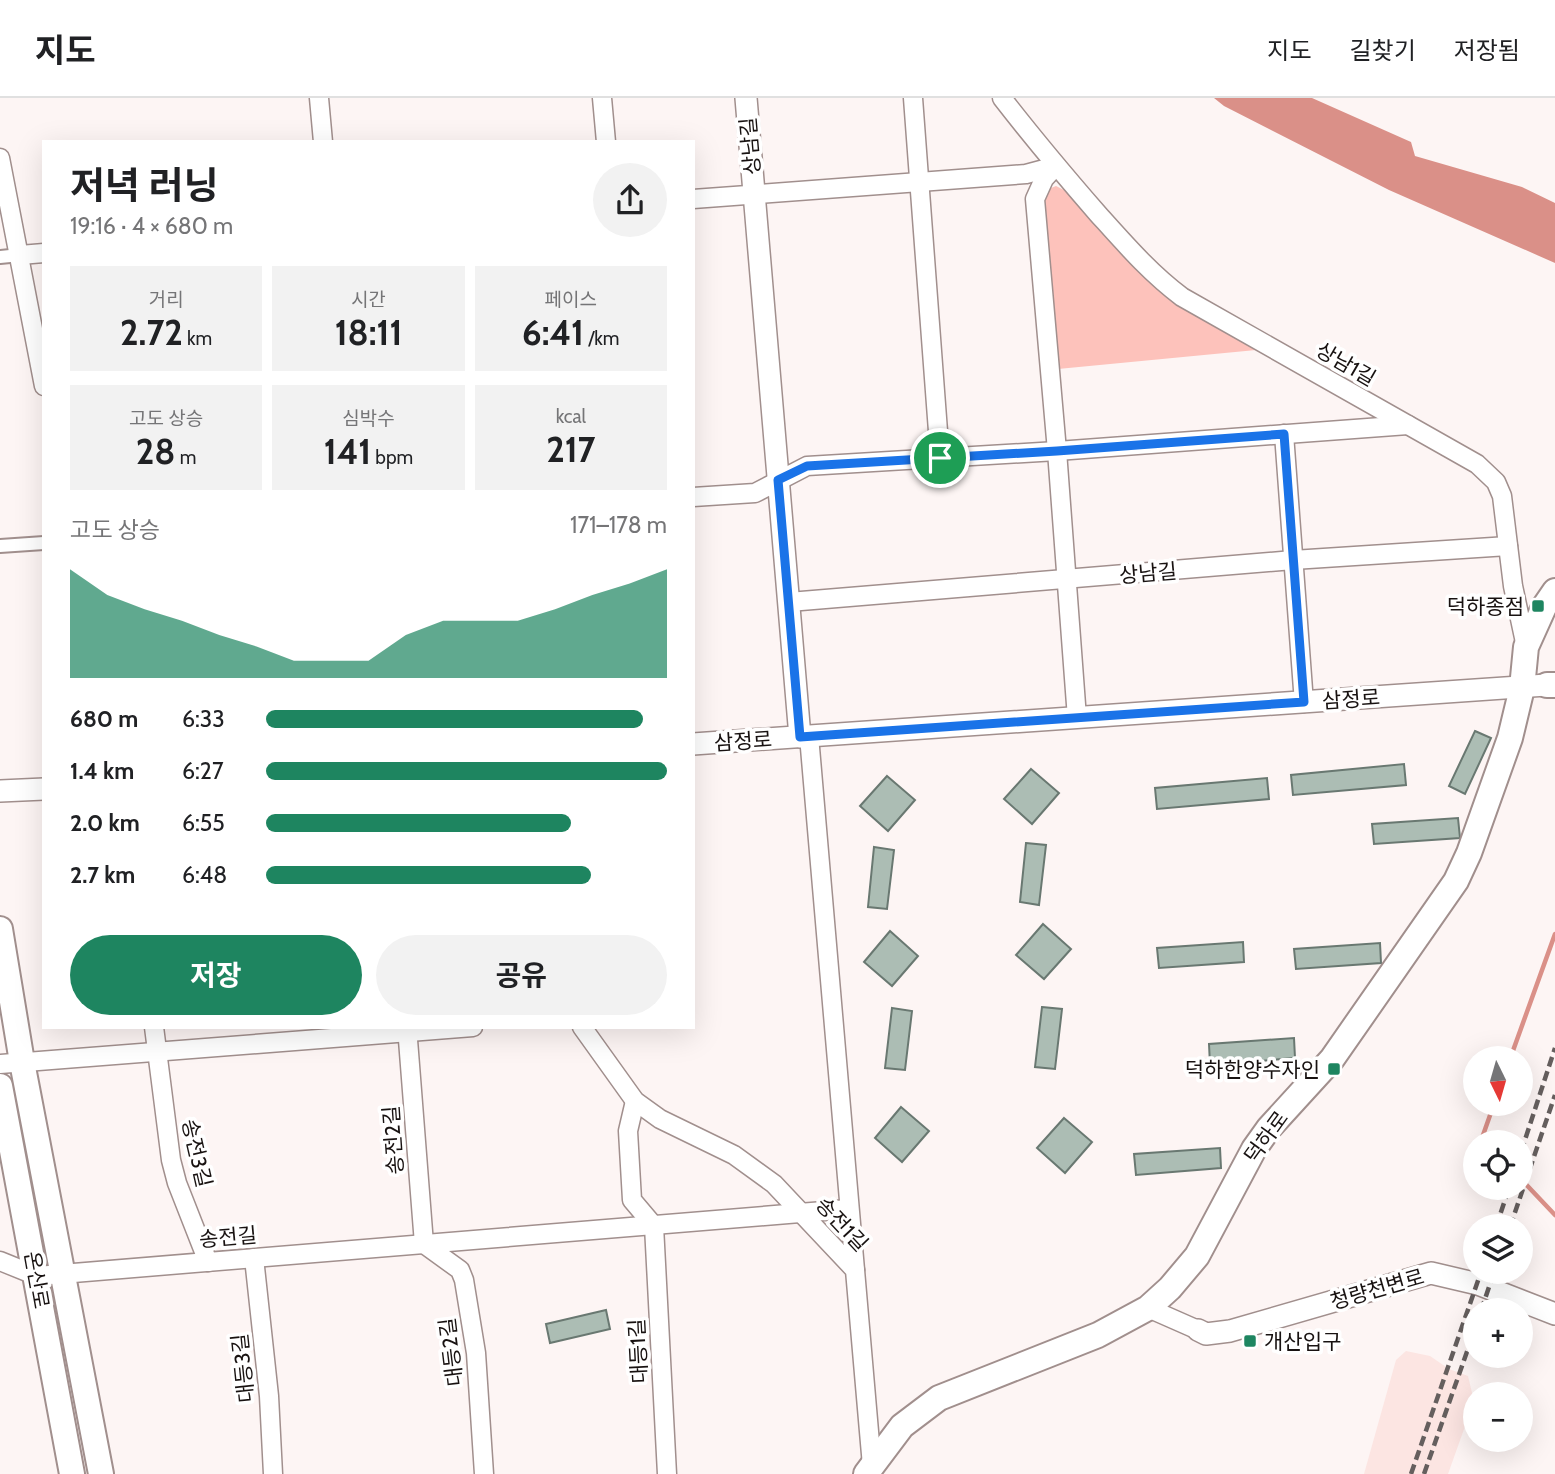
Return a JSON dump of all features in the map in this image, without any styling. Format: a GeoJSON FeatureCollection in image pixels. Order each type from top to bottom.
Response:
{"type":"FeatureCollection","features":[{"type":"Feature","properties":{"kind":"main road","name":"덕하로"},"geometry":{"type":"LineString","coordinates":[[869,1470],[902,1426],[939,1398],[1157,1311],[1197,1256],[1262,1139],[1287,1107],[1332,1059],[1456,881],[1469,853],[1510,738],[1522,688],[1526,647],[1544,607],[1555,591]]}},
{"type":"Feature","properties":{"kind":"main road"},"geometry":{"type":"LineString","coordinates":[[0,929],[11,1063],[63,1274],[101,1474]]}},
{"type":"Feature","properties":{"kind":"main road","name":"온산로"},"geometry":{"type":"LineString","coordinates":[[0,1086],[72,1474]]}},
{"type":"Feature","properties":{"kind":"street"},"geometry":{"type":"LineString","coordinates":[[319,98],[323,140]]}},
{"type":"Feature","properties":{"kind":"street"},"geometry":{"type":"LineString","coordinates":[[602,98],[606,140]]}},
{"type":"Feature","properties":{"kind":"street","name":"상남길"},"geometry":{"type":"LineString","coordinates":[[746,98],[789,602],[805,736]]}},
{"type":"Feature","properties":{"kind":"street"},"geometry":{"type":"LineString","coordinates":[[913,98],[940,458]]}},
{"type":"Feature","properties":{"kind":"street","name":"상남1길"},"geometry":{"type":"LineString","coordinates":[[1002,98],[1056,166],[1136,257],[1182,297],[1477,464],[1496,482],[1502,496],[1513,586],[1526,647]]}},
{"type":"Feature","properties":{"kind":"street"},"geometry":{"type":"LineString","coordinates":[[0,158],[42,375]]}},
{"type":"Feature","properties":{"kind":"street"},"geometry":{"type":"LineString","coordinates":[[1056,166],[1038,189],[1035,199],[1077,718]]}},
{"type":"Feature","properties":{"kind":"street","name":"상남길"},"geometry":{"type":"LineString","coordinates":[[754,194],[1026,174],[1056,166]]}},
{"type":"Feature","properties":{"kind":"street"},"geometry":{"type":"LineString","coordinates":[[695,199],[754,194]]}},
{"type":"Feature","properties":{"kind":"street"},"geometry":{"type":"LineString","coordinates":[[0,257],[42,253]]}},
{"type":"Feature","properties":{"kind":"street"},"geometry":{"type":"LineString","coordinates":[[695,497],[755,493],[807,466],[1408,425]]}},
{"type":"Feature","properties":{"kind":"street"},"geometry":{"type":"LineString","coordinates":[[1284,434],[1304,702]]}},
{"type":"Feature","properties":{"kind":"street"},"geometry":{"type":"LineString","coordinates":[[0,546],[42,543]]}},
{"type":"Feature","properties":{"kind":"street","name":"상남길"},"geometry":{"type":"LineString","coordinates":[[789,602],[1293,560],[1508,546]]}},
{"type":"Feature","properties":{"kind":"street","name":"삼정로"},"geometry":{"type":"LineString","coordinates":[[695,744],[1551,685]]}},
{"type":"Feature","properties":{"kind":"street"},"geometry":{"type":"LineString","coordinates":[[805,736],[855,1270]]}},
{"type":"Feature","properties":{"kind":"street"},"geometry":{"type":"LineString","coordinates":[[0,791],[42,789]]}},
{"type":"Feature","properties":{"kind":"street","name":"송전3길"},"geometry":{"type":"LineString","coordinates":[[154,1029],[171,1160],[177,1183],[208,1262]]}},
{"type":"Feature","properties":{"kind":"street"},"geometry":{"type":"LineString","coordinates":[[11,1063],[429,1029]]}},
{"type":"Feature","properties":{"kind":"street","name":"송전1길"},"geometry":{"type":"LineString","coordinates":[[583,1029],[635,1101],[660,1119],[734,1155],[774,1184],[855,1270],[869,1470]]}},
{"type":"Feature","properties":{"kind":"street","name":"송전2길"},"geometry":{"type":"LineString","coordinates":[[407,1030],[424,1244]]}},
{"type":"Feature","properties":{"kind":"street"},"geometry":{"type":"LineString","coordinates":[[635,1101],[628,1131],[632,1200],[653,1226]]}},
{"type":"Feature","properties":{"kind":"street","name":"송전길"},"geometry":{"type":"LineString","coordinates":[[37,1276],[848,1209]]}},
{"type":"Feature","properties":{"kind":"street","name":"대등1길"},"geometry":{"type":"LineString","coordinates":[[653,1226],[667,1474]]}},
{"type":"Feature","properties":{"kind":"street","name":"대등2길"},"geometry":{"type":"LineString","coordinates":[[424,1244],[460,1270],[464,1280],[477,1353],[484,1474]]}},
{"type":"Feature","properties":{"kind":"street","name":"대등3길"},"geometry":{"type":"LineString","coordinates":[[254,1258],[269,1396],[273,1474]]}},
{"type":"Feature","properties":{"kind":"street"},"geometry":{"type":"LineString","coordinates":[[0,1261],[37,1276]]}},
{"type":"Feature","properties":{"kind":"street","name":"청량천변로"},"geometry":{"type":"LineString","coordinates":[[1198,1330],[1206,1334],[1230,1331],[1431,1273],[1478,1284],[1555,1314]]}},
{"type":"Feature","properties":{"kind":"street"},"geometry":{"type":"LineString","coordinates":[[1157,1311],[1198,1330]]}},
{"type":"Feature","properties":{"kind":"shaded area"},"geometry":{"type":"Polygon","coordinates":[[[1214,98],[1312,98],[1411,142],[1415,156],[1522,187],[1555,203],[1555,263],[1389,190],[1224,106],[1214,98]]]}},
{"type":"Feature","properties":{"kind":"shaded area"},"geometry":{"type":"Polygon","coordinates":[[[1056,186],[1064,190],[1171,301],[1256,350],[1058,369],[1042,196],[1046,190],[1056,186]]]}},
{"type":"Feature","properties":{"kind":"shaded area"},"geometry":{"type":"Polygon","coordinates":[[[1406,1351],[1430,1356],[1449,1369],[1468,1376],[1469,1382],[1463,1382],[1463,1432],[1448,1474],[1364,1474],[1396,1360],[1406,1351]]]}},
{"type":"Feature","properties":{"kind":"building"},"geometry":{"type":"Polygon","coordinates":[[[1475,731],[1491,738],[1465,794],[1449,786],[1475,731]]]}},
{"type":"Feature","properties":{"kind":"building"},"geometry":{"type":"Polygon","coordinates":[[[1404,764],[1406,785],[1293,795],[1291,775],[1404,764]]]}},
{"type":"Feature","properties":{"kind":"building"},"geometry":{"type":"Polygon","coordinates":[[[1031,769],[1059,793],[1032,824],[1004,799],[1031,769]]]}},
{"type":"Feature","properties":{"kind":"building"},"geometry":{"type":"Polygon","coordinates":[[[887,776],[915,800],[888,831],[860,806],[887,776]]]}},
{"type":"Feature","properties":{"kind":"building"},"geometry":{"type":"Polygon","coordinates":[[[1267,778],[1269,799],[1157,809],[1155,788],[1267,778]]]}},
{"type":"Feature","properties":{"kind":"building"},"geometry":{"type":"Polygon","coordinates":[[[1458,818],[1460,838],[1374,844],[1372,824],[1458,818]]]}},
{"type":"Feature","properties":{"kind":"building"},"geometry":{"type":"Polygon","coordinates":[[[1026,843],[1046,845],[1039,905],[1020,902],[1026,843]]]}},
{"type":"Feature","properties":{"kind":"building"},"geometry":{"type":"Polygon","coordinates":[[[874,847],[894,850],[887,909],[868,907],[874,847]]]}},
{"type":"Feature","properties":{"kind":"building"},"geometry":{"type":"Polygon","coordinates":[[[1043,924],[1071,949],[1044,979],[1016,955],[1043,924]]]}},
{"type":"Feature","properties":{"kind":"building"},"geometry":{"type":"Polygon","coordinates":[[[890,931],[918,956],[892,986],[864,962],[890,931]]]}},
{"type":"Feature","properties":{"kind":"building"},"geometry":{"type":"Polygon","coordinates":[[[1243,942],[1244,962],[1159,968],[1157,948],[1243,942]]]}},
{"type":"Feature","properties":{"kind":"building"},"geometry":{"type":"Polygon","coordinates":[[[1380,943],[1381,963],[1296,969],[1294,949],[1380,943]]]}},
{"type":"Feature","properties":{"kind":"building"},"geometry":{"type":"Polygon","coordinates":[[[1042,1007],[1062,1009],[1055,1069],[1035,1067],[1042,1007]]]}},
{"type":"Feature","properties":{"kind":"building"},"geometry":{"type":"Polygon","coordinates":[[[892,1008],[912,1011],[905,1070],[885,1068],[892,1008]]]}},
{"type":"Feature","properties":{"kind":"building"},"geometry":{"type":"Polygon","coordinates":[[[1294,1038],[1295,1058],[1210,1065],[1209,1044],[1294,1038]]]}},
{"type":"Feature","properties":{"kind":"building"},"geometry":{"type":"Polygon","coordinates":[[[901,1107],[929,1131],[902,1162],[875,1138],[901,1107]]]}},
{"type":"Feature","properties":{"kind":"building"},"geometry":{"type":"Polygon","coordinates":[[[1064,1118],[1092,1142],[1065,1173],[1037,1148],[1064,1118]]]}},
{"type":"Feature","properties":{"kind":"building"},"geometry":{"type":"Polygon","coordinates":[[[1220,1148],[1221,1168],[1136,1175],[1134,1154],[1220,1148]]]}},
{"type":"Feature","properties":{"kind":"building"},"geometry":{"type":"Polygon","coordinates":[[[606,1310],[610,1329],[550,1343],[546,1324],[606,1310]]]}},
{"type":"Feature","properties":{"kind":"waterway"},"geometry":{"type":"LineString","coordinates":[[1515,1046],[1555,934]]}},
{"type":"Feature","properties":{"kind":"waterway"},"geometry":{"type":"LineString","coordinates":[[1485,1130],[1490,1116]]}},
{"type":"Feature","properties":{"kind":"waterway"},"geometry":{"type":"LineString","coordinates":[[1533,1192],[1555,1215]]}},
{"type":"Feature","properties":{"kind":"railway"},"geometry":{"type":"LineString","coordinates":[[1528,1130],[1555,1048]]}},
{"type":"Feature","properties":{"kind":"railway"},"geometry":{"type":"LineString","coordinates":[[1514,1214],[1555,1095]]}},
{"type":"Feature","properties":{"kind":"railway"},"geometry":{"type":"LineString","coordinates":[[1500,1214],[1505,1200]]}},
{"type":"Feature","properties":{"kind":"railway"},"geometry":{"type":"LineString","coordinates":[[1411,1474],[1477,1284]]}},
{"type":"Feature","properties":{"kind":"railway"},"geometry":{"type":"LineString","coordinates":[[1485,1298],[1490,1284]]}},
{"type":"Feature","properties":{"kind":"railway"},"geometry":{"type":"LineString","coordinates":[[1424,1474],[1463,1363]]}},
{"type":"Feature","properties":{"kind":"place","name":"덕하종점"},"geometry":{"type":"Point","coordinates":[1538,606]}},
{"type":"Feature","properties":{"kind":"place","name":"덕하한양수자인"},"geometry":{"type":"Point","coordinates":[1334,1069]}},
{"type":"Feature","properties":{"kind":"place","name":"개산입구"},"geometry":{"type":"Point","coordinates":[1250,1341]}},
{"type":"Feature","properties":{"kind":"route"},"geometry":{"type":"LineString","coordinates":[[1284,434],[1304,702],[800,737],[778,480],[807,466],[940,458],[1284,434]]}}]}
